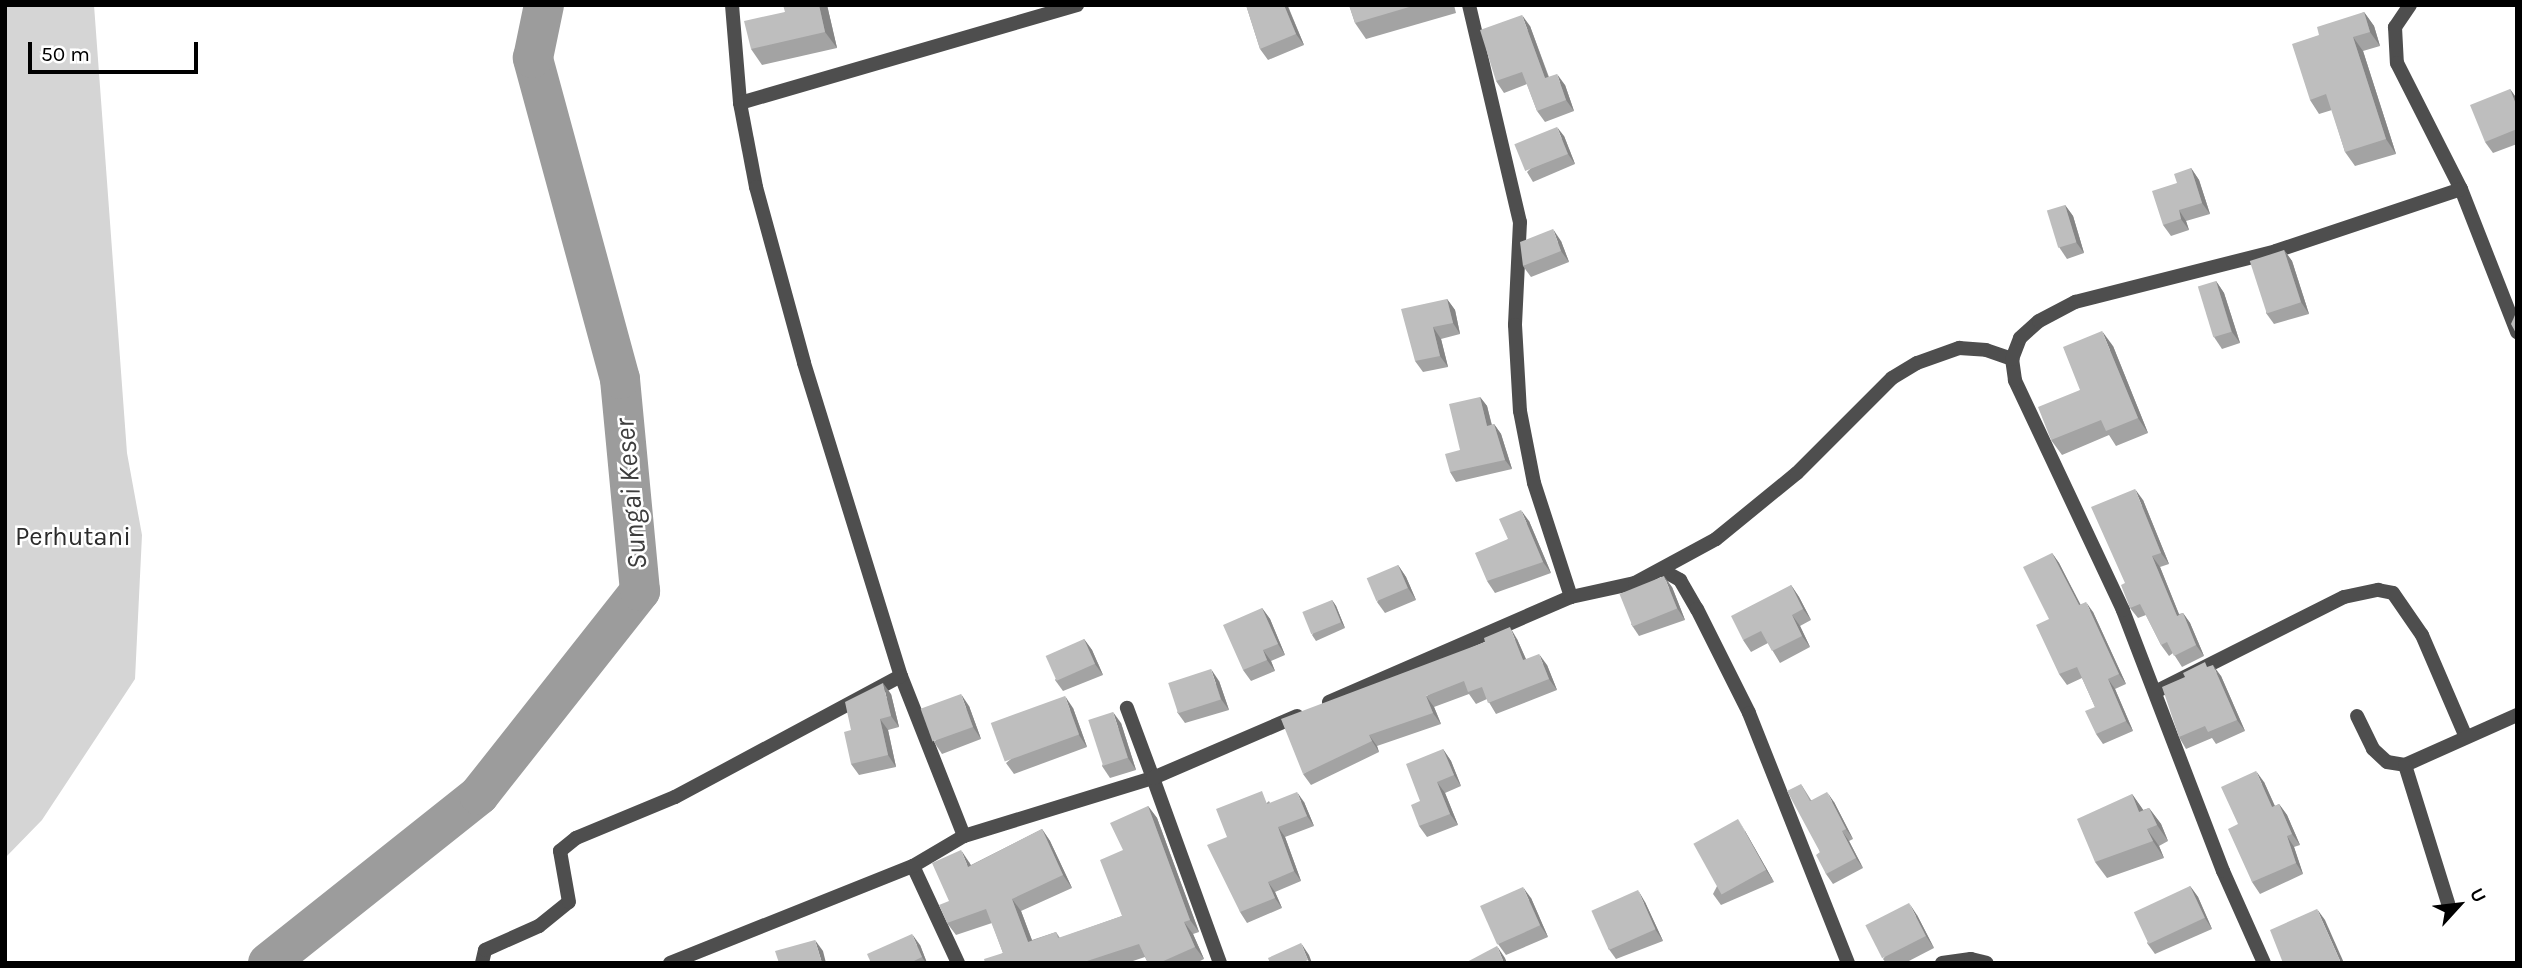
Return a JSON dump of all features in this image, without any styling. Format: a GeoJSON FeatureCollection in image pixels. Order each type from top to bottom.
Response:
{"type":"FeatureCollection","features":[{"type":"Feature","properties":{"kind":"street"},"geometry":{"type":"LineString","coordinates":[[732,5],[740,103],[756,187],[804,363],[901,676],[964,836]]}},
{"type":"Feature","properties":{"kind":"street"},"geometry":{"type":"LineString","coordinates":[[740,103],[1077,5]]}},
{"type":"Feature","properties":{"kind":"street"},"geometry":{"type":"LineString","coordinates":[[1469,5],[1520,222],[1515,325],[1520,411],[1534,483],[1571,597]]}},
{"type":"Feature","properties":{"kind":"street"},"geometry":{"type":"LineString","coordinates":[[2410,5],[2395,27],[2397,64],[2461,190],[2517,332]]}},
{"type":"Feature","properties":{"kind":"street"},"geometry":{"type":"LineString","coordinates":[[2264,963],[2223,871],[2123,610],[2015,380],[2012,359],[2021,338],[2039,321],[2075,302],[2276,251],[2461,190]]}},
{"type":"Feature","properties":{"kind":"street"},"geometry":{"type":"LineString","coordinates":[[670,963],[913,866],[964,836],[1153,778],[1571,597],[1635,583],[1662,570],[1749,516],[1892,378],[1959,348],[1986,350],[2012,359]]}},
{"type":"Feature","properties":{"kind":"street"},"geometry":{"type":"LineString","coordinates":[[1662,570],[1680,580],[1697,608],[1749,713],[1849,963]]}},
{"type":"Feature","properties":{"kind":"street"},"geometry":{"type":"LineString","coordinates":[[2154,692],[2344,597],[2378,590],[2393,593],[2422,635],[2466,737]]}},
{"type":"Feature","properties":{"kind":"street"},"geometry":{"type":"LineString","coordinates":[[482,963],[485,950],[538,926],[569,902],[560,851],[576,838],[675,797],[901,676]]}},
{"type":"Feature","properties":{"kind":"street"},"geometry":{"type":"LineString","coordinates":[[1127,708],[1220,963]]}},
{"type":"Feature","properties":{"kind":"street"},"geometry":{"type":"LineString","coordinates":[[2357,716],[2373,749],[2387,762],[2405,765],[2517,715]]}},
{"type":"Feature","properties":{"kind":"street"},"geometry":{"type":"LineString","coordinates":[[2405,765],[2448,903]]}},
{"type":"Feature","properties":{"kind":"street"},"geometry":{"type":"LineString","coordinates":[[913,866],[958,963]]}},
{"type":"Feature","properties":{"kind":"street"},"geometry":{"type":"LineString","coordinates":[[1942,963],[1971,959],[1987,963]]}},
{"type":"Feature","properties":{"kind":"green space","name":"Perhutani"},"geometry":{"type":"Polygon","coordinates":[[[5,5],[94,5],[127,453],[142,535],[135,679],[42,820],[5,858],[5,5]]]}},
{"type":"Feature","properties":{"kind":"building"},"geometry":{"type":"Polygon","coordinates":[[[783,5],[819,5],[825,32],[751,49],[744,21],[785,12],[783,5]]]}},
{"type":"Feature","properties":{"kind":"building"},"geometry":{"type":"Polygon","coordinates":[[[1246,5],[1284,5],[1296,34],[1260,49],[1246,5]]]}},
{"type":"Feature","properties":{"kind":"building"},"geometry":{"type":"Polygon","coordinates":[[[1349,5],[1416,5],[1355,23],[1349,5]]]}},
{"type":"Feature","properties":{"kind":"building"},"geometry":{"type":"Polygon","coordinates":[[[2364,12],[2370,32],[2353,37],[2386,139],[2345,152],[2326,94],[2310,100],[2292,44],[2319,35],[2317,27],[2364,12]]]}},
{"type":"Feature","properties":{"kind":"building"},"geometry":{"type":"Polygon","coordinates":[[[1522,15],[1545,78],[1557,74],[1566,100],[1537,111],[1522,72],[1496,81],[1480,30],[1522,15]]]}},
{"type":"Feature","properties":{"kind":"building"},"geometry":{"type":"Polygon","coordinates":[[[2510,89],[2517,107],[2517,129],[2485,142],[2470,105],[2510,89]]]}},
{"type":"Feature","properties":{"kind":"building"},"geometry":{"type":"Polygon","coordinates":[[[1557,127],[1568,154],[1525,171],[1514,144],[1557,127]]]}},
{"type":"Feature","properties":{"kind":"building"},"geometry":{"type":"Polygon","coordinates":[[[2191,168],[2202,203],[2179,210],[2181,219],[2163,225],[2152,191],[2177,183],[2174,174],[2191,168]]]}},
{"type":"Feature","properties":{"kind":"building"},"geometry":{"type":"Polygon","coordinates":[[[2065,205],[2076,242],[2058,248],[2047,211],[2065,205]]]}},
{"type":"Feature","properties":{"kind":"building"},"geometry":{"type":"Polygon","coordinates":[[[1553,229],[1561,251],[1523,266],[1520,242],[1553,229]]]}},
{"type":"Feature","properties":{"kind":"building"},"geometry":{"type":"Polygon","coordinates":[[[2284,250],[2301,302],[2267,313],[2250,261],[2284,250]]]}},
{"type":"Feature","properties":{"kind":"building"},"geometry":{"type":"Polygon","coordinates":[[[2216,281],[2231,332],[2213,337],[2198,287],[2216,281]]]}},
{"type":"Feature","properties":{"kind":"building"},"geometry":{"type":"Polygon","coordinates":[[[1447,299],[1453,323],[1433,327],[1440,356],[1415,361],[1401,309],[1447,299]]]}},
{"type":"Feature","properties":{"kind":"building"},"geometry":{"type":"Polygon","coordinates":[[[2517,314],[2517,335],[2511,324],[2517,314]]]}},
{"type":"Feature","properties":{"kind":"building"},"geometry":{"type":"Polygon","coordinates":[[[2102,331],[2138,418],[2106,431],[2101,420],[2051,440],[2038,407],[2080,390],[2063,347],[2102,331]]]}},
{"type":"Feature","properties":{"kind":"building"},"geometry":{"type":"Polygon","coordinates":[[[1480,397],[1487,426],[1494,424],[1505,460],[1450,472],[1445,454],[1460,450],[1449,404],[1480,397]]]}},
{"type":"Feature","properties":{"kind":"building"},"geometry":{"type":"Polygon","coordinates":[[[2135,489],[2161,553],[2152,556],[2177,616],[2183,613],[2196,645],[2174,656],[2167,642],[2161,645],[2140,604],[2130,608],[2121,585],[2125,583],[2091,507],[2135,489]]]}},
{"type":"Feature","properties":{"kind":"building"},"geometry":{"type":"Polygon","coordinates":[[[1521,510],[1543,562],[1487,581],[1475,553],[1508,539],[1499,519],[1521,510]]]}},
{"type":"Feature","properties":{"kind":"building"},"geometry":{"type":"Polygon","coordinates":[[[2052,553],[2079,605],[2086,602],[2119,674],[2108,679],[2126,721],[2096,734],[2085,711],[2095,707],[2077,667],[2059,674],[2036,625],[2049,619],[2023,567],[2052,553]]]}},
{"type":"Feature","properties":{"kind":"building"},"geometry":{"type":"Polygon","coordinates":[[[1398,565],[1408,588],[1376,601],[1367,578],[1398,565]]]}},
{"type":"Feature","properties":{"kind":"building"},"geometry":{"type":"Polygon","coordinates":[[[1664,576],[1677,608],[1633,626],[1619,594],[1664,576]]]}},
{"type":"Feature","properties":{"kind":"building"},"geometry":{"type":"Polygon","coordinates":[[[1791,585],[1803,609],[1792,615],[1802,636],[1772,651],[1761,631],[1743,640],[1731,616],[1791,585]]]}},
{"type":"Feature","properties":{"kind":"building"},"geometry":{"type":"Polygon","coordinates":[[[1332,600],[1341,622],[1311,634],[1302,612],[1332,600]]]}},
{"type":"Feature","properties":{"kind":"building"},"geometry":{"type":"Polygon","coordinates":[[[1262,608],[1278,644],[1263,650],[1267,660],[1243,670],[1223,625],[1262,608]]]}},
{"type":"Feature","properties":{"kind":"building"},"geometry":{"type":"Polygon","coordinates":[[[1510,627],[1523,660],[1539,654],[1549,679],[1488,703],[1482,687],[1468,692],[1464,681],[1426,696],[1433,713],[1369,735],[1372,741],[1303,774],[1281,719],[1485,642],[1484,638],[1510,627]]]}},
{"type":"Feature","properties":{"kind":"building"},"geometry":{"type":"Polygon","coordinates":[[[1084,639],[1095,664],[1057,681],[1046,656],[1084,639]]]}},
{"type":"Feature","properties":{"kind":"building"},"geometry":{"type":"Polygon","coordinates":[[[2205,662],[2207,667],[2213,665],[2237,720],[2208,732],[2205,726],[2179,737],[2162,687],[2185,677],[2183,673],[2205,662]]]}},
{"type":"Feature","properties":{"kind":"building"},"geometry":{"type":"Polygon","coordinates":[[[1211,669],[1221,699],[1178,713],[1168,683],[1211,669]]]}},
{"type":"Feature","properties":{"kind":"building"},"geometry":{"type":"Polygon","coordinates":[[[883,683],[891,716],[880,719],[888,755],[851,764],[844,732],[851,730],[845,702],[883,683]]]}},
{"type":"Feature","properties":{"kind":"building"},"geometry":{"type":"Polygon","coordinates":[[[961,694],[973,727],[933,742],[921,709],[961,694]]]}},
{"type":"Feature","properties":{"kind":"building"},"geometry":{"type":"Polygon","coordinates":[[[1065,696],[1079,735],[1005,762],[991,723],[1065,696]]]}},
{"type":"Feature","properties":{"kind":"building"},"geometry":{"type":"Polygon","coordinates":[[[1113,712],[1128,758],[1103,766],[1088,720],[1113,712]]]}},
{"type":"Feature","properties":{"kind":"building"},"geometry":{"type":"Polygon","coordinates":[[[1443,749],[1454,775],[1437,782],[1450,814],[1419,826],[1411,805],[1420,801],[1406,764],[1443,749]]]}},
{"type":"Feature","properties":{"kind":"building"},"geometry":{"type":"Polygon","coordinates":[[[2256,771],[2272,807],[2279,804],[2292,834],[2287,836],[2296,863],[2252,882],[2228,829],[2238,824],[2221,787],[2256,771]]]}},
{"type":"Feature","properties":{"kind":"building"},"geometry":{"type":"Polygon","coordinates":[[[1801,784],[1810,801],[1827,792],[1846,829],[1842,831],[1856,858],[1826,874],[1816,855],[1820,852],[1787,791],[1801,784]]]}},
{"type":"Feature","properties":{"kind":"building"},"geometry":{"type":"Polygon","coordinates":[[[1262,791],[1267,804],[1297,792],[1307,816],[1278,827],[1294,871],[1268,882],[1275,898],[1240,912],[1207,845],[1227,837],[1216,809],[1262,791]]]}},
{"type":"Feature","properties":{"kind":"building"},"geometry":{"type":"Polygon","coordinates":[[[2132,794],[2139,812],[2149,808],[2157,825],[2147,829],[2153,841],[2095,862],[2077,819],[2132,794]]]}},
{"type":"Feature","properties":{"kind":"building"},"geometry":{"type":"Polygon","coordinates":[[[1148,806],[1190,920],[1184,922],[1195,947],[1159,963],[1148,963],[1139,944],[1081,963],[985,963],[984,959],[1003,953],[986,909],[947,923],[939,905],[949,901],[932,863],[961,850],[968,867],[1042,829],[1063,875],[1012,899],[1028,942],[1056,932],[1058,938],[1122,916],[1100,860],[1123,850],[1110,823],[1148,806]]]}},
{"type":"Feature","properties":{"kind":"building"},"geometry":{"type":"Polygon","coordinates":[[[1738,819],[1766,870],[1722,894],[1693,844],[1738,819]]]}},
{"type":"Feature","properties":{"kind":"building"},"geometry":{"type":"Polygon","coordinates":[[[2190,886],[2205,918],[2149,944],[2134,912],[2190,886]]]}},
{"type":"Feature","properties":{"kind":"building"},"geometry":{"type":"Polygon","coordinates":[[[1523,887],[1540,925],[1497,944],[1480,906],[1523,887]]]}},
{"type":"Feature","properties":{"kind":"building"},"geometry":{"type":"Polygon","coordinates":[[[1638,890],[1655,929],[1609,950],[1591,911],[1638,890]]]}},
{"type":"Feature","properties":{"kind":"building"},"geometry":{"type":"Polygon","coordinates":[[[1909,903],[1926,936],[1882,958],[1865,925],[1909,903]]]}},
{"type":"Feature","properties":{"kind":"building"},"geometry":{"type":"Polygon","coordinates":[[[2317,909],[2341,963],[2283,963],[2270,930],[2317,909]]]}},
{"type":"Feature","properties":{"kind":"building"},"geometry":{"type":"Polygon","coordinates":[[[912,934],[922,957],[910,963],[871,963],[867,954],[912,934]]]}},
{"type":"Feature","properties":{"kind":"building"},"geometry":{"type":"Polygon","coordinates":[[[815,940],[822,963],[779,963],[775,951],[815,940]]]}},
{"type":"Feature","properties":{"kind":"building"},"geometry":{"type":"Polygon","coordinates":[[[1301,943],[1308,960],[1301,963],[1270,963],[1268,958],[1301,943]]]}},
{"type":"Feature","properties":{"kind":"building"},"geometry":{"type":"Polygon","coordinates":[[[1497,946],[1504,963],[1465,963],[1497,946]]]}},
{"type":"Feature","properties":{"kind":"waterway","name":"Sungai Keser"},"geometry":{"type":"LineString","coordinates":[[268,963],[479,795],[640,591],[620,379],[533,58],[544,5]]}}]}
